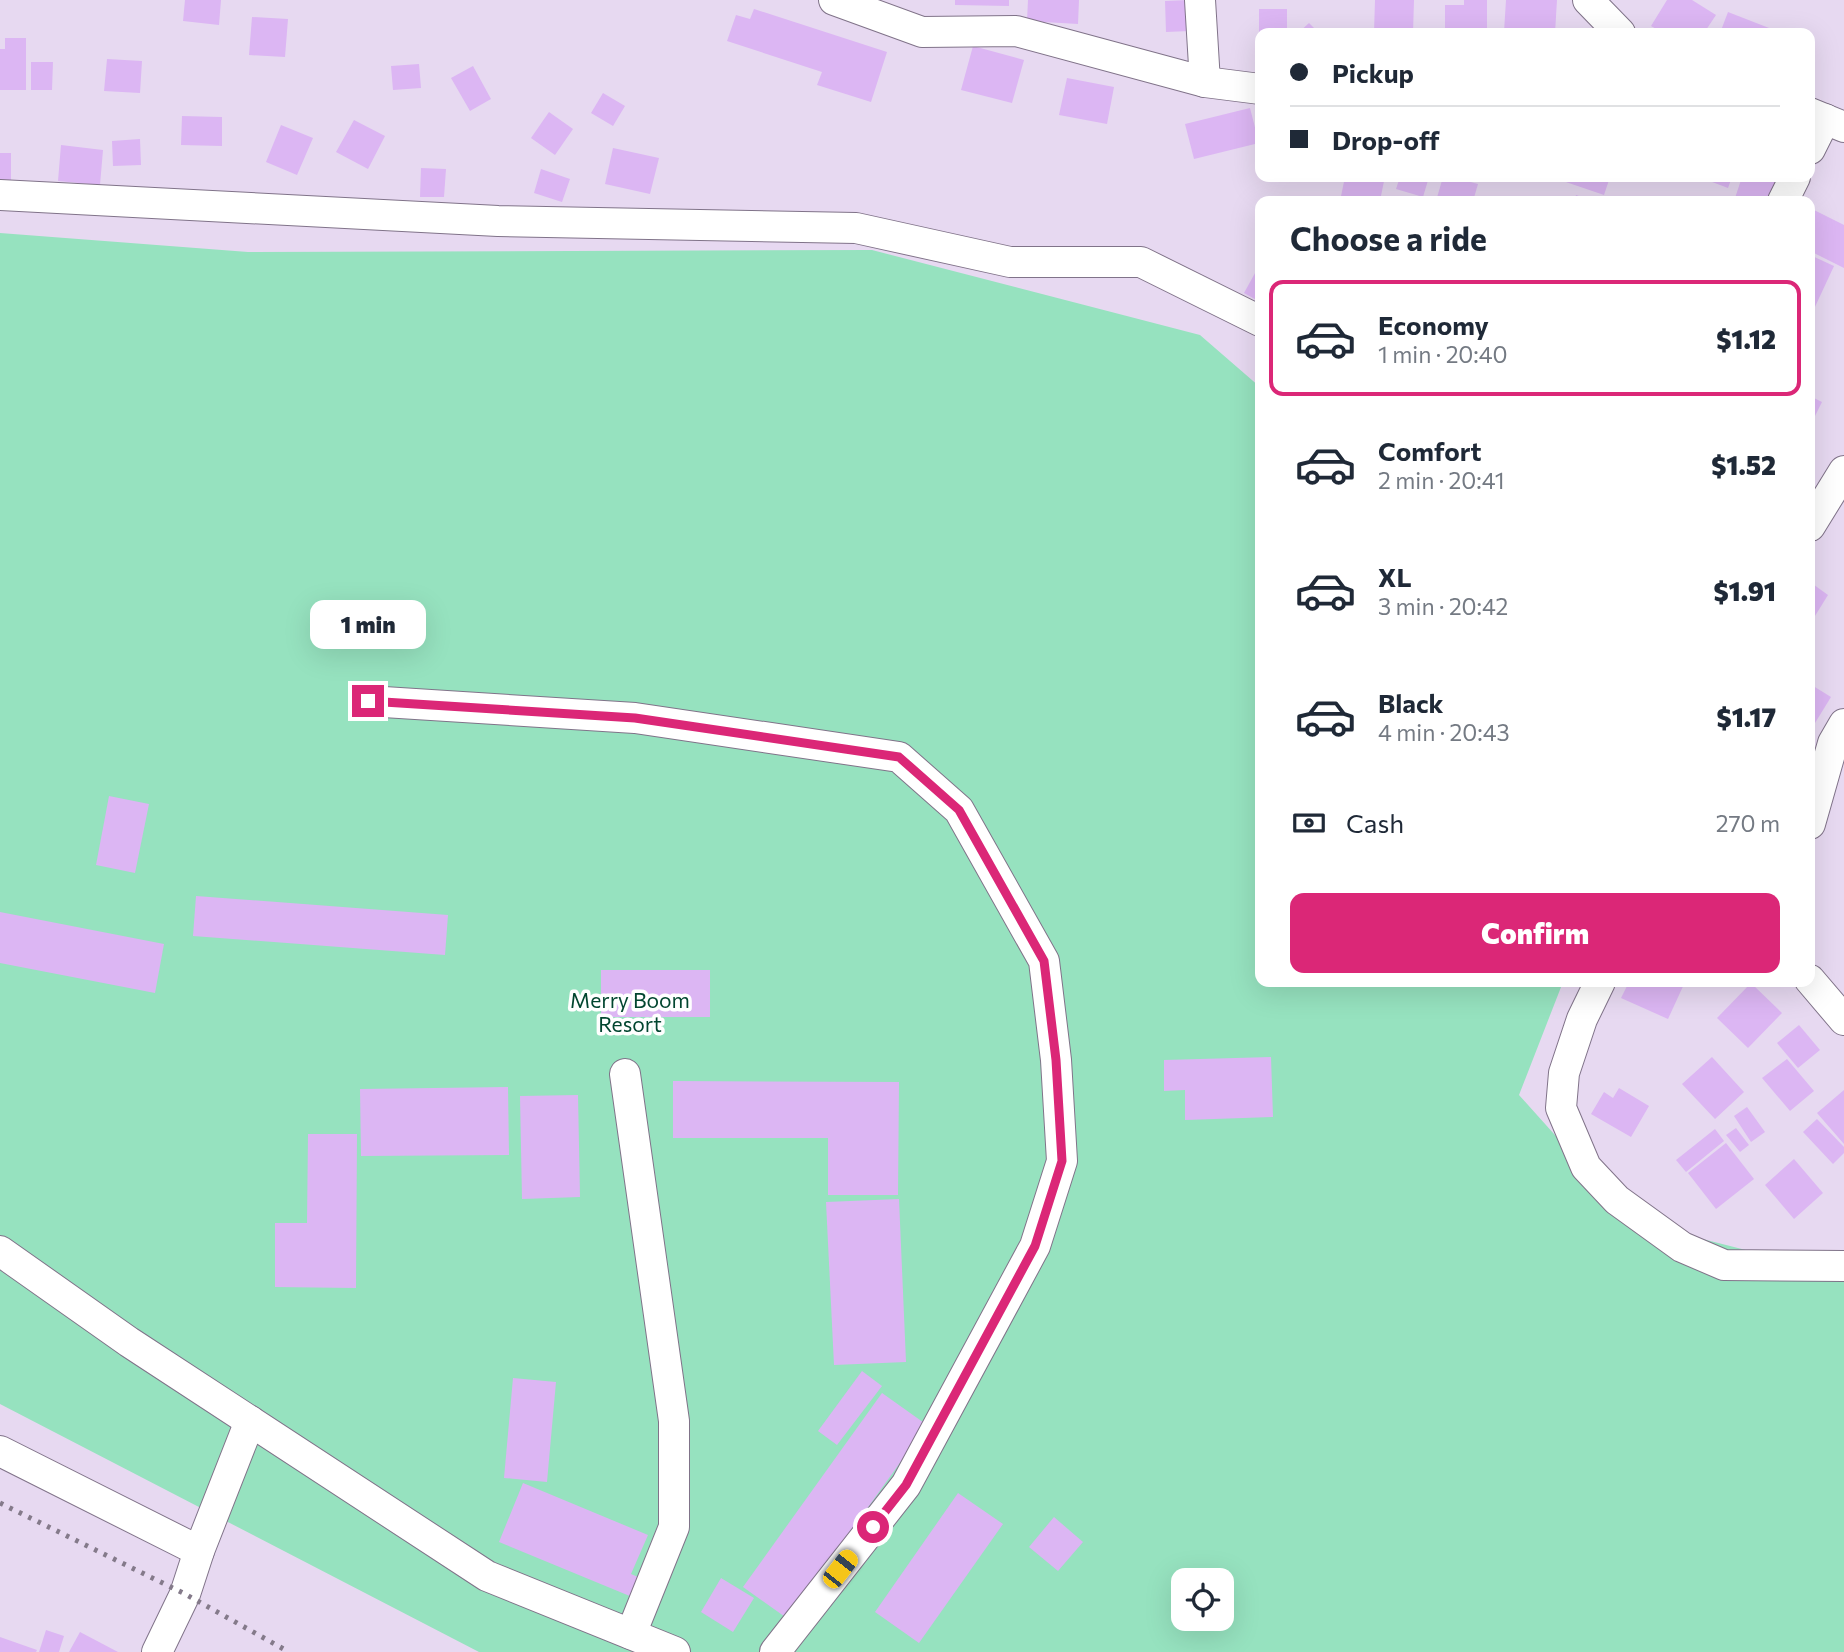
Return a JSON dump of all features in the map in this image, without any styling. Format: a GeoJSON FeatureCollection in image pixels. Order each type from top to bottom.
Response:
{"type":"FeatureCollection","features":[{"type":"Feature","properties":{"kind":"street"},"geometry":{"type":"LineString","coordinates":[[834,0],[922,32],[1016,31],[1205,82],[1255,88]]}},
{"type":"Feature","properties":{"kind":"street"},"geometry":{"type":"LineString","coordinates":[[1200,0],[1205,82]]}},
{"type":"Feature","properties":{"kind":"street"},"geometry":{"type":"LineString","coordinates":[[1588,0],[1615,28]]}},
{"type":"Feature","properties":{"kind":"street"},"geometry":{"type":"LineString","coordinates":[[1815,140],[1826,120]]}},
{"type":"Feature","properties":{"kind":"street"},"geometry":{"type":"LineString","coordinates":[[0,195],[498,221],[856,228],[1010,262],[1141,262],[1255,319]]}},
{"type":"Feature","properties":{"kind":"street"},"geometry":{"type":"LineString","coordinates":[[1815,518],[1844,471]]}},
{"type":"Feature","properties":{"kind":"street"},"geometry":{"type":"LineString","coordinates":[[368,701],[635,718],[899,757],[959,810],[1044,961],[1056,1060],[1062,1161],[1035,1246],[906,1485],[775,1652]]}},
{"type":"Feature","properties":{"kind":"street"},"geometry":{"type":"LineString","coordinates":[[1815,806],[1833,743],[1844,724]]}},
{"type":"Feature","properties":{"kind":"street"},"geometry":{"type":"LineString","coordinates":[[1815,986],[1844,1020]]}},
{"type":"Feature","properties":{"kind":"street"},"geometry":{"type":"LineString","coordinates":[[1597,987],[1581,1019],[1564,1073],[1561,1108],[1586,1167],[1617,1200],[1682,1247],[1724,1265],[1844,1266]]}},
{"type":"Feature","properties":{"kind":"street"},"geometry":{"type":"LineString","coordinates":[[625,1074],[674,1421],[674,1527],[631,1634]]}},
{"type":"Feature","properties":{"kind":"street"},"geometry":{"type":"LineString","coordinates":[[0,1251],[129,1342],[487,1576],[675,1652]]}},
{"type":"Feature","properties":{"kind":"street"},"geometry":{"type":"LineString","coordinates":[[157,1652],[185,1594],[250,1421]]}},
{"type":"Feature","properties":{"kind":"street"},"geometry":{"type":"LineString","coordinates":[[0,1451],[199,1551]]}},
{"type":"Feature","properties":{"kind":"green space","name":"Merry Boom Resort"},"geometry":{"type":"Polygon","coordinates":[[[0,233],[248,252],[872,250],[1200,335],[1255,383],[1255,987],[1561,987],[1519,1095],[1632,1221],[1844,1275],[1844,1652],[479,1652],[0,1404],[0,233]]]}},
{"type":"Feature","properties":{"kind":"building"},"geometry":{"type":"Polygon","coordinates":[[[185,0],[221,0],[219,25],[183,21],[185,0]]]}},
{"type":"Feature","properties":{"kind":"building"},"geometry":{"type":"Polygon","coordinates":[[[955,0],[1009,0],[1009,6],[955,5],[955,0]]]}},
{"type":"Feature","properties":{"kind":"building"},"geometry":{"type":"Polygon","coordinates":[[[1028,0],[1079,0],[1078,24],[1027,21],[1028,0]]]}},
{"type":"Feature","properties":{"kind":"building"},"geometry":{"type":"Polygon","coordinates":[[[1189,0],[1190,31],[1166,32],[1165,1],[1189,0]]]}},
{"type":"Feature","properties":{"kind":"building"},"geometry":{"type":"Polygon","coordinates":[[[1375,0],[1414,0],[1413,28],[1374,28],[1375,0]]]}},
{"type":"Feature","properties":{"kind":"building"},"geometry":{"type":"Polygon","coordinates":[[[1464,0],[1487,0],[1487,28],[1445,28],[1445,5],[1464,5],[1464,0]]]}},
{"type":"Feature","properties":{"kind":"building"},"geometry":{"type":"Polygon","coordinates":[[[1506,0],[1557,0],[1555,28],[1504,28],[1506,0]]]}},
{"type":"Feature","properties":{"kind":"building"},"geometry":{"type":"Polygon","coordinates":[[[1667,0],[1692,0],[1716,15],[1707,28],[1651,26],[1667,0]]]}},
{"type":"Feature","properties":{"kind":"building"},"geometry":{"type":"Polygon","coordinates":[[[754,9],[887,52],[871,102],[817,85],[822,72],[727,41],[736,15],[750,19],[754,9]]]}},
{"type":"Feature","properties":{"kind":"building"},"geometry":{"type":"Polygon","coordinates":[[[1259,9],[1287,9],[1287,28],[1259,28],[1259,9]]]}},
{"type":"Feature","properties":{"kind":"building"},"geometry":{"type":"Polygon","coordinates":[[[1728,12],[1769,28],[1722,28],[1728,12]]]}},
{"type":"Feature","properties":{"kind":"building"},"geometry":{"type":"Polygon","coordinates":[[[252,17],[288,19],[285,57],[249,55],[252,17]]]}},
{"type":"Feature","properties":{"kind":"building"},"geometry":{"type":"Polygon","coordinates":[[[5,38],[26,38],[26,90],[0,90],[0,49],[5,49],[5,38]]]}},
{"type":"Feature","properties":{"kind":"building"},"geometry":{"type":"Polygon","coordinates":[[[973,46],[1024,60],[1012,103],[961,90],[973,46]]]}},
{"type":"Feature","properties":{"kind":"building"},"geometry":{"type":"Polygon","coordinates":[[[107,59],[142,61],[140,93],[104,91],[107,59]]]}},
{"type":"Feature","properties":{"kind":"building"},"geometry":{"type":"Polygon","coordinates":[[[31,62],[53,62],[52,90],[31,90],[31,62]]]}},
{"type":"Feature","properties":{"kind":"building"},"geometry":{"type":"Polygon","coordinates":[[[419,64],[421,88],[393,90],[391,66],[419,64]]]}},
{"type":"Feature","properties":{"kind":"building"},"geometry":{"type":"Polygon","coordinates":[[[473,66],[491,99],[470,111],[451,78],[473,66]]]}},
{"type":"Feature","properties":{"kind":"building"},"geometry":{"type":"Polygon","coordinates":[[[1067,78],[1114,87],[1107,124],[1059,115],[1067,78]]]}},
{"type":"Feature","properties":{"kind":"building"},"geometry":{"type":"Polygon","coordinates":[[[603,93],[625,106],[613,126],[591,113],[603,93]]]}},
{"type":"Feature","properties":{"kind":"building"},"geometry":{"type":"Polygon","coordinates":[[[1250,108],[1255,127],[1255,144],[1194,159],[1185,124],[1250,108]]]}},
{"type":"Feature","properties":{"kind":"building"},"geometry":{"type":"Polygon","coordinates":[[[549,112],[573,129],[555,155],[531,138],[549,112]]]}},
{"type":"Feature","properties":{"kind":"building"},"geometry":{"type":"Polygon","coordinates":[[[182,116],[222,117],[222,146],[181,145],[182,116]]]}},
{"type":"Feature","properties":{"kind":"building"},"geometry":{"type":"Polygon","coordinates":[[[354,120],[385,136],[368,169],[336,152],[354,120]]]}},
{"type":"Feature","properties":{"kind":"building"},"geometry":{"type":"Polygon","coordinates":[[[281,125],[313,138],[297,175],[266,162],[281,125]]]}},
{"type":"Feature","properties":{"kind":"building"},"geometry":{"type":"Polygon","coordinates":[[[140,139],[141,165],[113,166],[112,141],[140,139]]]}},
{"type":"Feature","properties":{"kind":"building"},"geometry":{"type":"Polygon","coordinates":[[[61,145],[103,150],[100,185],[58,181],[61,145]]]}},
{"type":"Feature","properties":{"kind":"building"},"geometry":{"type":"Polygon","coordinates":[[[613,148],[659,158],[650,194],[605,184],[613,148]]]}},
{"type":"Feature","properties":{"kind":"building"},"geometry":{"type":"Polygon","coordinates":[[[0,153],[11,153],[11,186],[0,186],[0,153]]]}},
{"type":"Feature","properties":{"kind":"building"},"geometry":{"type":"Polygon","coordinates":[[[421,168],[446,169],[444,197],[420,197],[421,168]]]}},
{"type":"Feature","properties":{"kind":"building"},"geometry":{"type":"Polygon","coordinates":[[[541,169],[570,179],[562,202],[534,193],[541,169]]]}},
{"type":"Feature","properties":{"kind":"building"},"geometry":{"type":"Polygon","coordinates":[[[1344,182],[1384,182],[1381,196],[1341,196],[1344,182]]]}},
{"type":"Feature","properties":{"kind":"building"},"geometry":{"type":"Polygon","coordinates":[[[1398,182],[1428,182],[1423,196],[1396,189],[1398,182]]]}},
{"type":"Feature","properties":{"kind":"building"},"geometry":{"type":"Polygon","coordinates":[[[1442,182],[1478,184],[1474,196],[1437,196],[1442,182]]]}},
{"type":"Feature","properties":{"kind":"building"},"geometry":{"type":"Polygon","coordinates":[[[1566,182],[1608,182],[1604,195],[1566,182]]]}},
{"type":"Feature","properties":{"kind":"building"},"geometry":{"type":"Polygon","coordinates":[[[1712,182],[1730,182],[1728,188],[1712,182]]]}},
{"type":"Feature","properties":{"kind":"building"},"geometry":{"type":"Polygon","coordinates":[[[1740,182],[1783,182],[1779,196],[1736,196],[1740,182]]]}},
{"type":"Feature","properties":{"kind":"building"},"geometry":{"type":"Polygon","coordinates":[[[1815,210],[1844,225],[1844,268],[1815,254],[1815,210]]]}},
{"type":"Feature","properties":{"kind":"building"},"geometry":{"type":"Polygon","coordinates":[[[1815,257],[1834,266],[1815,307],[1815,257]]]}},
{"type":"Feature","properties":{"kind":"building"},"geometry":{"type":"Polygon","coordinates":[[[1255,273],[1255,299],[1244,293],[1255,273]]]}},
{"type":"Feature","properties":{"kind":"building"},"geometry":{"type":"Polygon","coordinates":[[[1815,398],[1822,402],[1815,416],[1815,398]]]}},
{"type":"Feature","properties":{"kind":"building"},"geometry":{"type":"Polygon","coordinates":[[[1815,586],[1828,595],[1815,616],[1815,586]]]}},
{"type":"Feature","properties":{"kind":"building"},"geometry":{"type":"Polygon","coordinates":[[[1815,687],[1831,697],[1815,723],[1815,687]]]}},
{"type":"Feature","properties":{"kind":"building"},"geometry":{"type":"Polygon","coordinates":[[[109,796],[149,804],[135,873],[96,865],[109,796]]]}},
{"type":"Feature","properties":{"kind":"building"},"geometry":{"type":"Polygon","coordinates":[[[196,896],[448,915],[445,955],[193,936],[196,896]]]}},
{"type":"Feature","properties":{"kind":"building"},"geometry":{"type":"Polygon","coordinates":[[[0,912],[164,944],[155,993],[0,963],[0,912]]]}},
{"type":"Feature","properties":{"kind":"building"},"geometry":{"type":"Polygon","coordinates":[[[601,970],[710,970],[710,1017],[601,1017],[601,970]]]}},
{"type":"Feature","properties":{"kind":"building"},"geometry":{"type":"Polygon","coordinates":[[[1626,987],[1683,987],[1668,1019],[1621,998],[1626,987]]]}},
{"type":"Feature","properties":{"kind":"building"},"geometry":{"type":"Polygon","coordinates":[[[1747,987],[1755,987],[1782,1013],[1748,1048],[1717,1018],[1747,987]]]}},
{"type":"Feature","properties":{"kind":"building"},"geometry":{"type":"Polygon","coordinates":[[[1799,1025],[1820,1050],[1798,1068],[1777,1043],[1799,1025]]]}},
{"type":"Feature","properties":{"kind":"building"},"geometry":{"type":"Polygon","coordinates":[[[1271,1057],[1273,1117],[1185,1120],[1185,1090],[1164,1091],[1164,1060],[1271,1057]]]}},
{"type":"Feature","properties":{"kind":"building"},"geometry":{"type":"Polygon","coordinates":[[[1712,1057],[1744,1092],[1715,1119],[1682,1084],[1712,1057]]]}},
{"type":"Feature","properties":{"kind":"building"},"geometry":{"type":"Polygon","coordinates":[[[1787,1059],[1814,1091],[1790,1111],[1762,1078],[1787,1059]]]}},
{"type":"Feature","properties":{"kind":"building"},"geometry":{"type":"Polygon","coordinates":[[[673,1081],[899,1082],[898,1195],[828,1195],[828,1138],[673,1138],[673,1081]]]}},
{"type":"Feature","properties":{"kind":"building"},"geometry":{"type":"Polygon","coordinates":[[[508,1087],[509,1155],[361,1156],[360,1089],[508,1087]]]}},
{"type":"Feature","properties":{"kind":"building"},"geometry":{"type":"Polygon","coordinates":[[[1619,1088],[1649,1106],[1631,1137],[1591,1114],[1604,1092],[1613,1098],[1619,1088]]]}},
{"type":"Feature","properties":{"kind":"building"},"geometry":{"type":"Polygon","coordinates":[[[1844,1090],[1844,1144],[1817,1113],[1844,1090]]]}},
{"type":"Feature","properties":{"kind":"building"},"geometry":{"type":"Polygon","coordinates":[[[578,1095],[580,1197],[522,1199],[520,1096],[578,1095]]]}},
{"type":"Feature","properties":{"kind":"building"},"geometry":{"type":"Polygon","coordinates":[[[1747,1107],[1765,1132],[1751,1142],[1734,1116],[1747,1107]]]}},
{"type":"Feature","properties":{"kind":"building"},"geometry":{"type":"Polygon","coordinates":[[[1817,1119],[1844,1147],[1844,1153],[1833,1164],[1803,1132],[1817,1119]]]}},
{"type":"Feature","properties":{"kind":"building"},"geometry":{"type":"Polygon","coordinates":[[[1736,1128],[1749,1145],[1740,1152],[1726,1135],[1736,1128]]]}},
{"type":"Feature","properties":{"kind":"building"},"geometry":{"type":"Polygon","coordinates":[[[1715,1129],[1724,1141],[1686,1172],[1676,1160],[1715,1129]]]}},
{"type":"Feature","properties":{"kind":"building"},"geometry":{"type":"Polygon","coordinates":[[[308,1134],[357,1134],[356,1288],[275,1287],[275,1223],[307,1223],[308,1134]]]}},
{"type":"Feature","properties":{"kind":"building"},"geometry":{"type":"Polygon","coordinates":[[[1726,1143],[1754,1179],[1716,1209],[1688,1173],[1726,1143]]]}},
{"type":"Feature","properties":{"kind":"building"},"geometry":{"type":"Polygon","coordinates":[[[1794,1159],[1823,1193],[1794,1219],[1765,1185],[1794,1159]]]}},
{"type":"Feature","properties":{"kind":"building"},"geometry":{"type":"Polygon","coordinates":[[[899,1199],[906,1362],[834,1365],[826,1202],[899,1199]]]}},
{"type":"Feature","properties":{"kind":"building"},"geometry":{"type":"Polygon","coordinates":[[[862,1371],[882,1386],[837,1445],[818,1431],[862,1371]]]}},
{"type":"Feature","properties":{"kind":"building"},"geometry":{"type":"Polygon","coordinates":[[[513,1378],[556,1382],[547,1482],[504,1478],[513,1378]]]}},
{"type":"Feature","properties":{"kind":"building"},"geometry":{"type":"Polygon","coordinates":[[[882,1393],[927,1425],[788,1619],[743,1587],[882,1393]]]}},
{"type":"Feature","properties":{"kind":"building"},"geometry":{"type":"Polygon","coordinates":[[[523,1483],[648,1535],[631,1574],[645,1580],[637,1599],[499,1542],[523,1483]]]}},
{"type":"Feature","properties":{"kind":"building"},"geometry":{"type":"Polygon","coordinates":[[[958,1493],[1003,1524],[919,1643],[875,1612],[958,1493]]]}},
{"type":"Feature","properties":{"kind":"building"},"geometry":{"type":"Polygon","coordinates":[[[1054,1517],[1083,1542],[1058,1571],[1029,1547],[1054,1517]]]}},
{"type":"Feature","properties":{"kind":"building"},"geometry":{"type":"Polygon","coordinates":[[[721,1578],[754,1598],[733,1632],[701,1612],[721,1578]]]}},
{"type":"Feature","properties":{"kind":"building"},"geometry":{"type":"Polygon","coordinates":[[[46,1630],[64,1636],[59,1652],[39,1652],[46,1630]]]}},
{"type":"Feature","properties":{"kind":"building"},"geometry":{"type":"Polygon","coordinates":[[[80,1632],[118,1652],[69,1652],[80,1632]]]}},
{"type":"Feature","properties":{"kind":"building"},"geometry":{"type":"Polygon","coordinates":[[[0,1637],[37,1650],[0,1652],[0,1637]]]}},
{"type":"Feature","properties":{"kind":"railway"},"geometry":{"type":"LineString","coordinates":[[0,1503],[185,1594],[289,1652]]}},
{"type":"Feature","properties":{"kind":"route"},"geometry":{"type":"LineString","coordinates":[[368,701],[635,718],[899,757],[959,810],[1044,961],[1056,1060],[1062,1161],[1035,1246],[906,1485],[873,1527]]}}]}
